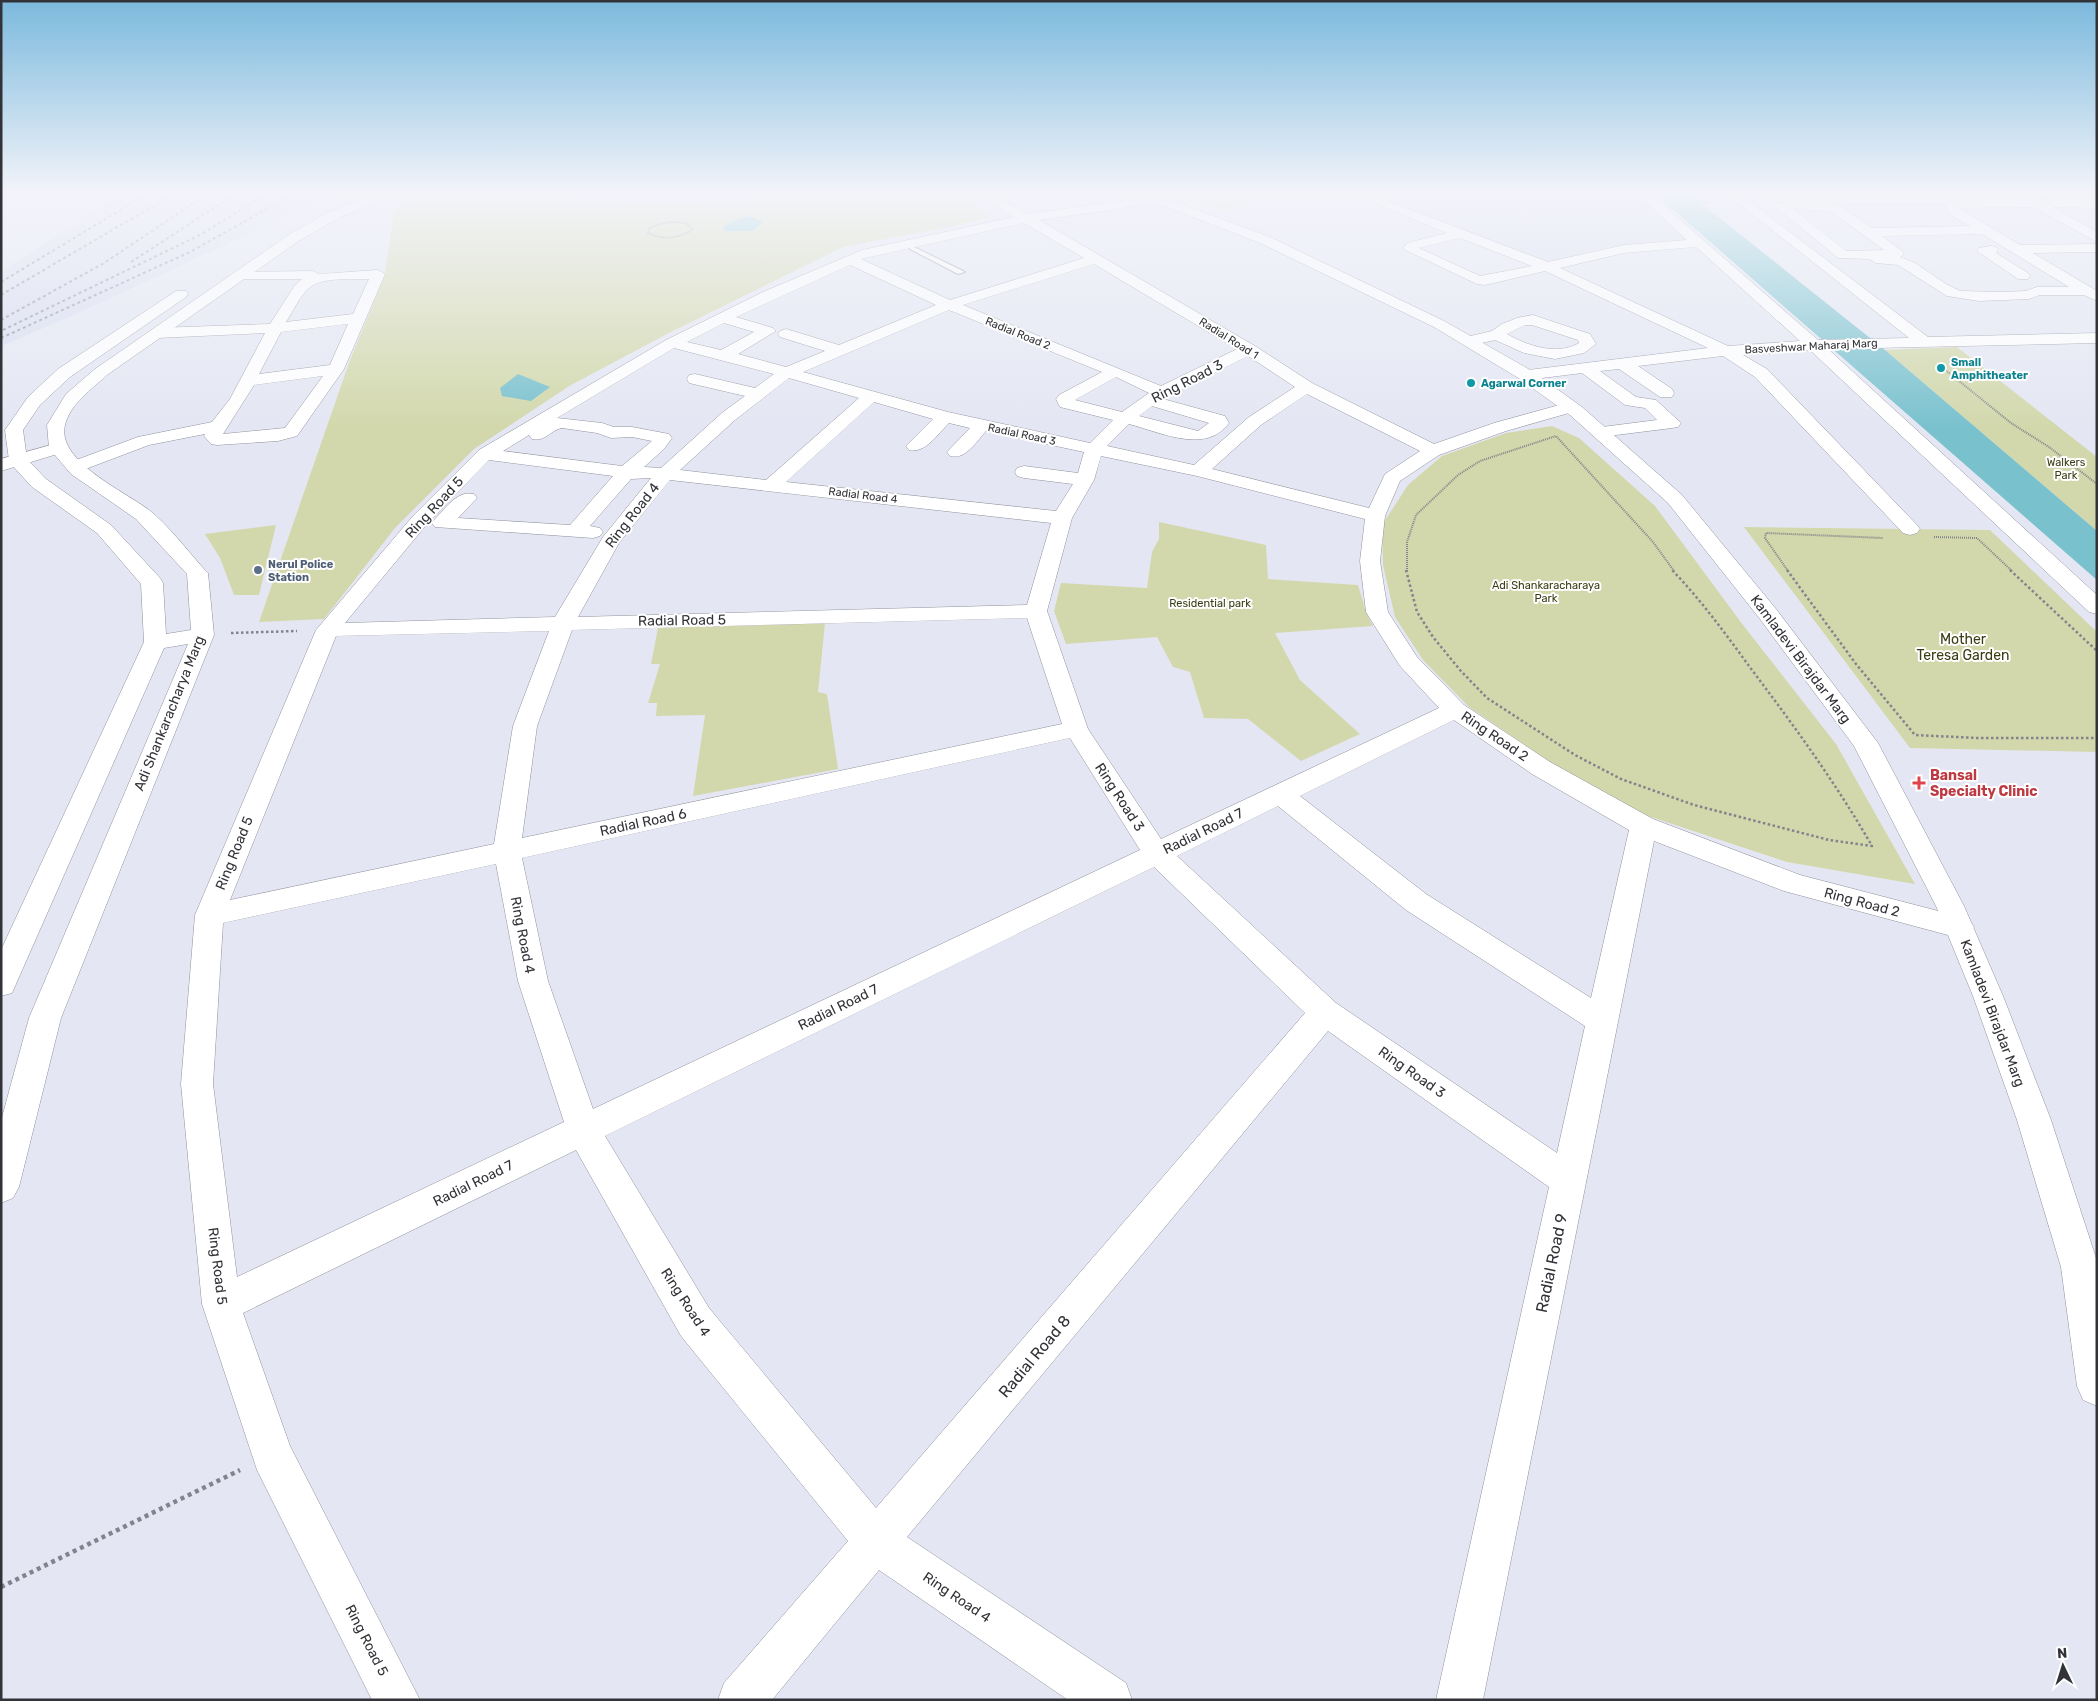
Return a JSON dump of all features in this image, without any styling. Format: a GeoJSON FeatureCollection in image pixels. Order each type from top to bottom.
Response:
{"type":"FeatureCollection","features":[{"type":"Feature","properties":{"kind":"street"},"geometry":{"type":"LineString","coordinates":[[10,462],[14,430],[34,401],[64,372],[217,270]]}},
{"type":"Feature","properties":{"kind":"street"},"geometry":{"type":"LineString","coordinates":[[10,462],[58,448],[56,425],[72,398],[101,372],[248,270]]}},
{"type":"Feature","properties":{"kind":"street","name":"Ring Road 5"},"geometry":{"type":"LineString","coordinates":[[397,1700],[272,1455],[221,1304],[197,1084],[209,915],[327,630],[431,521],[500,453],[672,343],[825,270]]}},
{"type":"Feature","properties":{"kind":"street","name":"Radial Road 2"},"geometry":{"type":"LineString","coordinates":[[874,270],[949,305],[1115,371],[1139,398]]}},
{"type":"Feature","properties":{"kind":"street","name":"Ring Road 4"},"geometry":{"type":"LineString","coordinates":[[1057,270],[949,305],[786,373],[729,416],[633,471],[615,534],[563,623],[525,726],[507,851],[533,981],[582,1130],[695,1322],[876,1542],[1109,1700]]}},
{"type":"Feature","properties":{"kind":"street","name":"Radial Road 1"},"geometry":{"type":"LineString","coordinates":[[1117,270],[1249,349],[1306,387],[1433,451]]}},
{"type":"Feature","properties":{"kind":"street","name":"Kamladevi Birajdar Marg"},"geometry":{"type":"LineString","coordinates":[[1328,270],[1468,341],[1526,375],[1600,432],[1675,499],[1768,614],[1865,743],[1959,927],[1988,996],[2088,1268],[2097,1386]]}},
{"type":"Feature","properties":{"kind":"street"},"geometry":{"type":"LineString","coordinates":[[1456,270],[1477,280],[1485,281],[1531,270]]}},
{"type":"Feature","properties":{"kind":"street"},"geometry":{"type":"LineString","coordinates":[[1553,270],[1726,351],[1761,373],[1910,529]]}},
{"type":"Feature","properties":{"kind":"street"},"geometry":{"type":"LineString","coordinates":[[1731,270],[1819,344],[2097,607]]}},
{"type":"Feature","properties":{"kind":"street"},"geometry":{"type":"LineString","coordinates":[[1831,270],[1919,342]]}},
{"type":"Feature","properties":{"kind":"street"},"geometry":{"type":"LineString","coordinates":[[1919,270],[1945,289],[1961,295],[2029,295],[2037,291],[2088,289]]}},
{"type":"Feature","properties":{"kind":"street"},"geometry":{"type":"LineString","coordinates":[[1939,270],[1945,274]]}},
{"type":"Feature","properties":{"kind":"street"},"geometry":{"type":"LineString","coordinates":[[2015,270],[2024,276],[2062,277]]}},
{"type":"Feature","properties":{"kind":"street"},"geometry":{"type":"LineString","coordinates":[[2051,270],[2088,289]]}},
{"type":"Feature","properties":{"kind":"street"},"geometry":{"type":"LineString","coordinates":[[378,274],[336,369],[291,432],[278,436],[218,440],[212,436],[238,400],[275,328],[300,288],[307,282],[325,277],[378,274]]}},
{"type":"Feature","properties":{"kind":"street"},"geometry":{"type":"LineString","coordinates":[[241,275],[313,275]]}},
{"type":"Feature","properties":{"kind":"street"},"geometry":{"type":"LineString","coordinates":[[1974,282],[2001,284],[2020,282],[2024,276]]}},
{"type":"Feature","properties":{"kind":"street"},"geometry":{"type":"LineString","coordinates":[[157,333],[275,328],[359,318]]}},
{"type":"Feature","properties":{"kind":"street"},"geometry":{"type":"LineString","coordinates":[[723,318],[768,331],[726,355],[696,376],[759,394]]}},
{"type":"Feature","properties":{"kind":"street"},"geometry":{"type":"LineString","coordinates":[[1468,341],[1496,335],[1507,327],[1533,320],[1584,337],[1588,344],[1578,351],[1548,353],[1517,348],[1496,335]]}},
{"type":"Feature","properties":{"kind":"street"},"geometry":{"type":"LineString","coordinates":[[786,334],[838,350]]}},
{"type":"Feature","properties":{"kind":"street","name":"Basveshwar Maharaj Marg"},"geometry":{"type":"LineString","coordinates":[[1526,375],[1726,351],[1819,344],[2097,338]]}},
{"type":"Feature","properties":{"kind":"street","name":"Radial Road 3"},"geometry":{"type":"LineString","coordinates":[[672,343],[726,355],[870,397],[941,421],[978,428],[1023,441],[1094,449],[1198,471],[1375,516]]}},
{"type":"Feature","properties":{"kind":"street"},"geometry":{"type":"LineString","coordinates":[[726,355],[752,345]]}},
{"type":"Feature","properties":{"kind":"street","name":"Ring Road 3"},"geometry":{"type":"LineString","coordinates":[[1249,349],[1139,398],[1094,449],[1085,480],[1062,518],[1036,611],[1076,729],[1156,853],[1325,1012],[1568,1180]]}},
{"type":"Feature","properties":{"kind":"street"},"geometry":{"type":"LineString","coordinates":[[1622,363],[1666,393]]}},
{"type":"Feature","properties":{"kind":"street"},"geometry":{"type":"LineString","coordinates":[[1587,367],[1633,398]]}},
{"type":"Feature","properties":{"kind":"street"},"geometry":{"type":"LineString","coordinates":[[1587,367],[1631,401],[1650,404],[1672,423],[1600,432]]}},
{"type":"Feature","properties":{"kind":"street"},"geometry":{"type":"LineString","coordinates":[[738,389],[761,372],[748,368]]}},
{"type":"Feature","properties":{"kind":"street"},"geometry":{"type":"LineString","coordinates":[[248,381],[336,369]]}},
{"type":"Feature","properties":{"kind":"street"},"geometry":{"type":"LineString","coordinates":[[1115,371],[1065,399],[1066,403],[1099,412],[1139,398]]}},
{"type":"Feature","properties":{"kind":"street"},"geometry":{"type":"LineString","coordinates":[[1097,381],[1139,398],[1218,420],[1220,423],[1199,435],[1139,398]]}},
{"type":"Feature","properties":{"kind":"street"},"geometry":{"type":"LineString","coordinates":[[1198,471],[1255,421],[1306,387]]}},
{"type":"Feature","properties":{"kind":"street"},"geometry":{"type":"LineString","coordinates":[[772,484],[870,397]]}},
{"type":"Feature","properties":{"kind":"street","name":"Ring Road 2"},"geometry":{"type":"LineString","coordinates":[[1570,407],[1500,427],[1433,451],[1392,478],[1375,516],[1370,561],[1377,612],[1408,661],[1455,710],[1541,768],[1643,826],[1794,884],[1959,927]]}},
{"type":"Feature","properties":{"kind":"street"},"geometry":{"type":"LineString","coordinates":[[915,446],[941,421]]}},
{"type":"Feature","properties":{"kind":"street"},"geometry":{"type":"LineString","coordinates":[[500,453],[550,425],[562,423],[602,428],[611,433],[632,432],[663,438],[575,531]]}},
{"type":"Feature","properties":{"kind":"street"},"geometry":{"type":"LineString","coordinates":[[75,467],[144,441],[218,426]]}},
{"type":"Feature","properties":{"kind":"street"},"geometry":{"type":"LineString","coordinates":[[956,452],[978,428]]}},
{"type":"Feature","properties":{"kind":"street","name":"Adi Shankaracharya Marg"},"geometry":{"type":"LineString","coordinates":[[1,1187],[45,1018],[203,634],[197,573],[147,519],[75,467],[58,448]]}},
{"type":"Feature","properties":{"kind":"street","name":"Radial Road 4"},"geometry":{"type":"LineString","coordinates":[[500,453],[633,471],[772,484],[1062,518]]}},
{"type":"Feature","properties":{"kind":"street"},"geometry":{"type":"LineString","coordinates":[[1,984],[107,745],[156,642],[152,583],[105,531],[10,462]]}},
{"type":"Feature","properties":{"kind":"street"},"geometry":{"type":"LineString","coordinates":[[1024,472],[1085,480]]}},
{"type":"Feature","properties":{"kind":"street"},"geometry":{"type":"LineString","coordinates":[[105,531],[147,519]]}},
{"type":"Feature","properties":{"kind":"street"},"geometry":{"type":"LineString","coordinates":[[431,521],[615,534]]}},
{"type":"Feature","properties":{"kind":"street","name":"Radial Road 5"},"geometry":{"type":"LineString","coordinates":[[327,630],[1036,611]]}},
{"type":"Feature","properties":{"kind":"street"},"geometry":{"type":"LineString","coordinates":[[156,642],[203,634]]}},
{"type":"Feature","properties":{"kind":"street","name":"Radial Road 7"},"geometry":{"type":"LineString","coordinates":[[221,1304],[1455,710]]}},
{"type":"Feature","properties":{"kind":"street","name":"Radial Road 6"},"geometry":{"type":"LineString","coordinates":[[209,915],[1076,729]]}},
{"type":"Feature","properties":{"kind":"street"},"geometry":{"type":"LineString","coordinates":[[1280,794],[1416,902],[1602,1020]]}},
{"type":"Feature","properties":{"kind":"street","name":"Radial Road 9"},"geometry":{"type":"LineString","coordinates":[[1459,1700],[1643,826]]}},
{"type":"Feature","properties":{"kind":"street","name":"Radial Road 8"},"geometry":{"type":"LineString","coordinates":[[742,1700],[1325,1012]]}},
{"type":"Feature","properties":{"kind":"path"},"geometry":{"type":"LineString","coordinates":[[1919,342],[1968,390],[2011,423],[2049,447],[2097,484]]}},
{"type":"Feature","properties":{"kind":"path"},"geometry":{"type":"LineString","coordinates":[[1556,436],[1653,542],[1668,565],[1694,592],[1770,694],[1850,808],[1872,846],[1829,840],[1694,805],[1621,778],[1576,755],[1487,698],[1460,670],[1433,637],[1417,612],[1406,568],[1407,542],[1416,515],[1458,475],[1480,461],[1556,436]]}},
{"type":"Feature","properties":{"kind":"path"},"geometry":{"type":"LineString","coordinates":[[1886,538],[1831,535],[1797,536],[1766,533],[1766,538],[1849,654],[1888,706],[1915,735],[1977,738],[2097,738]]}},
{"type":"Feature","properties":{"kind":"path"},"geometry":{"type":"LineString","coordinates":[[1934,537],[1977,538],[2097,650]]}},
{"type":"Feature","properties":{"kind":"path"},"geometry":{"type":"LineString","coordinates":[[203,634],[327,630]]}},
{"type":"Feature","properties":{"kind":"path"},"geometry":{"type":"LineString","coordinates":[[1,1587],[272,1455]]}},
{"type":"Feature","properties":{"kind":"shaded area"},"geometry":{"type":"Polygon","coordinates":[[[3,270],[170,270],[1,346],[1,272],[3,270]]]}},
{"type":"Feature","properties":{"kind":"green space"},"geometry":{"type":"Polygon","coordinates":[[[386,270],[796,270],[669,333],[571,385],[474,449],[395,528],[324,619],[259,622],[350,360],[386,270]]]}},
{"type":"Feature","properties":{"kind":"green space","name":"Walkers Park"},"geometry":{"type":"Polygon","coordinates":[[[1957,347],[2097,457],[2097,531],[1885,350],[1957,347]]]}},
{"type":"Feature","properties":{"kind":"green space","name":"Adi Shankaracharaya Park"},"geometry":{"type":"Polygon","coordinates":[[[1552,426],[1579,438],[1655,506],[1743,625],[1836,744],[1915,884],[1787,862],[1630,810],[1550,762],[1469,707],[1423,660],[1395,617],[1383,565],[1382,525],[1408,485],[1442,456],[1506,433],[1552,426]]]}},
{"type":"Feature","properties":{"kind":"green space","name":"Residential park"},"geometry":{"type":"Polygon","coordinates":[[[1159,522],[1266,545],[1268,579],[1358,585],[1366,612],[1373,626],[1275,633],[1300,680],[1360,734],[1301,761],[1248,719],[1204,718],[1190,672],[1173,667],[1157,637],[1066,644],[1054,611],[1061,583],[1147,588],[1152,552],[1159,539],[1159,522]]]}},
{"type":"Feature","properties":{"kind":"green space"},"geometry":{"type":"Polygon","coordinates":[[[276,525],[259,595],[234,595],[220,558],[205,534],[276,525]]]}},
{"type":"Feature","properties":{"kind":"green space","name":"Mother Teresa Garden"},"geometry":{"type":"Polygon","coordinates":[[[1744,527],[1990,530],[2097,632],[2097,752],[1910,748],[1744,527]]]}},
{"type":"Feature","properties":{"kind":"green space"},"geometry":{"type":"Polygon","coordinates":[[[825,623],[818,692],[827,694],[838,769],[693,796],[705,715],[656,716],[657,703],[648,703],[660,664],[651,664],[658,628],[825,623]]]}},
{"type":"Feature","properties":{"kind":"water"},"geometry":{"type":"Polygon","coordinates":[[[1743,270],[1785,270],[1885,350],[2097,531],[2097,580],[1743,270]]]}},
{"type":"Feature","properties":{"kind":"water"},"geometry":{"type":"Polygon","coordinates":[[[518,374],[550,387],[531,401],[502,396],[500,388],[518,374]]]}},
{"type":"Feature","properties":{"kind":"railway"},"geometry":{"type":"LineString","coordinates":[[1,282],[20,270]]}},
{"type":"Feature","properties":{"kind":"railway"},"geometry":{"type":"LineString","coordinates":[[1,295],[43,270]]}},
{"type":"Feature","properties":{"kind":"railway"},"geometry":{"type":"LineString","coordinates":[[1,320],[91,270]]}},
{"type":"Feature","properties":{"kind":"railway"},"geometry":{"type":"LineString","coordinates":[[3,330],[127,270]]}},
{"type":"Feature","properties":{"kind":"railway"},"geometry":{"type":"LineString","coordinates":[[1,338],[150,270]]}},
{"type":"Feature","properties":{"kind":"place","name":"Small Amphitheater"},"geometry":{"type":"Point","coordinates":[1941,368]}},
{"type":"Feature","properties":{"kind":"place","name":"Agarwal Corner"},"geometry":{"type":"Point","coordinates":[1471,383]}},
{"type":"Feature","properties":{"kind":"place","name":"Nerul Police Station"},"geometry":{"type":"Point","coordinates":[258,570]}},
{"type":"Feature","properties":{"kind":"place","name":"Bansal Specialty Clinic"},"geometry":{"type":"Point","coordinates":[1919,783]}}]}
